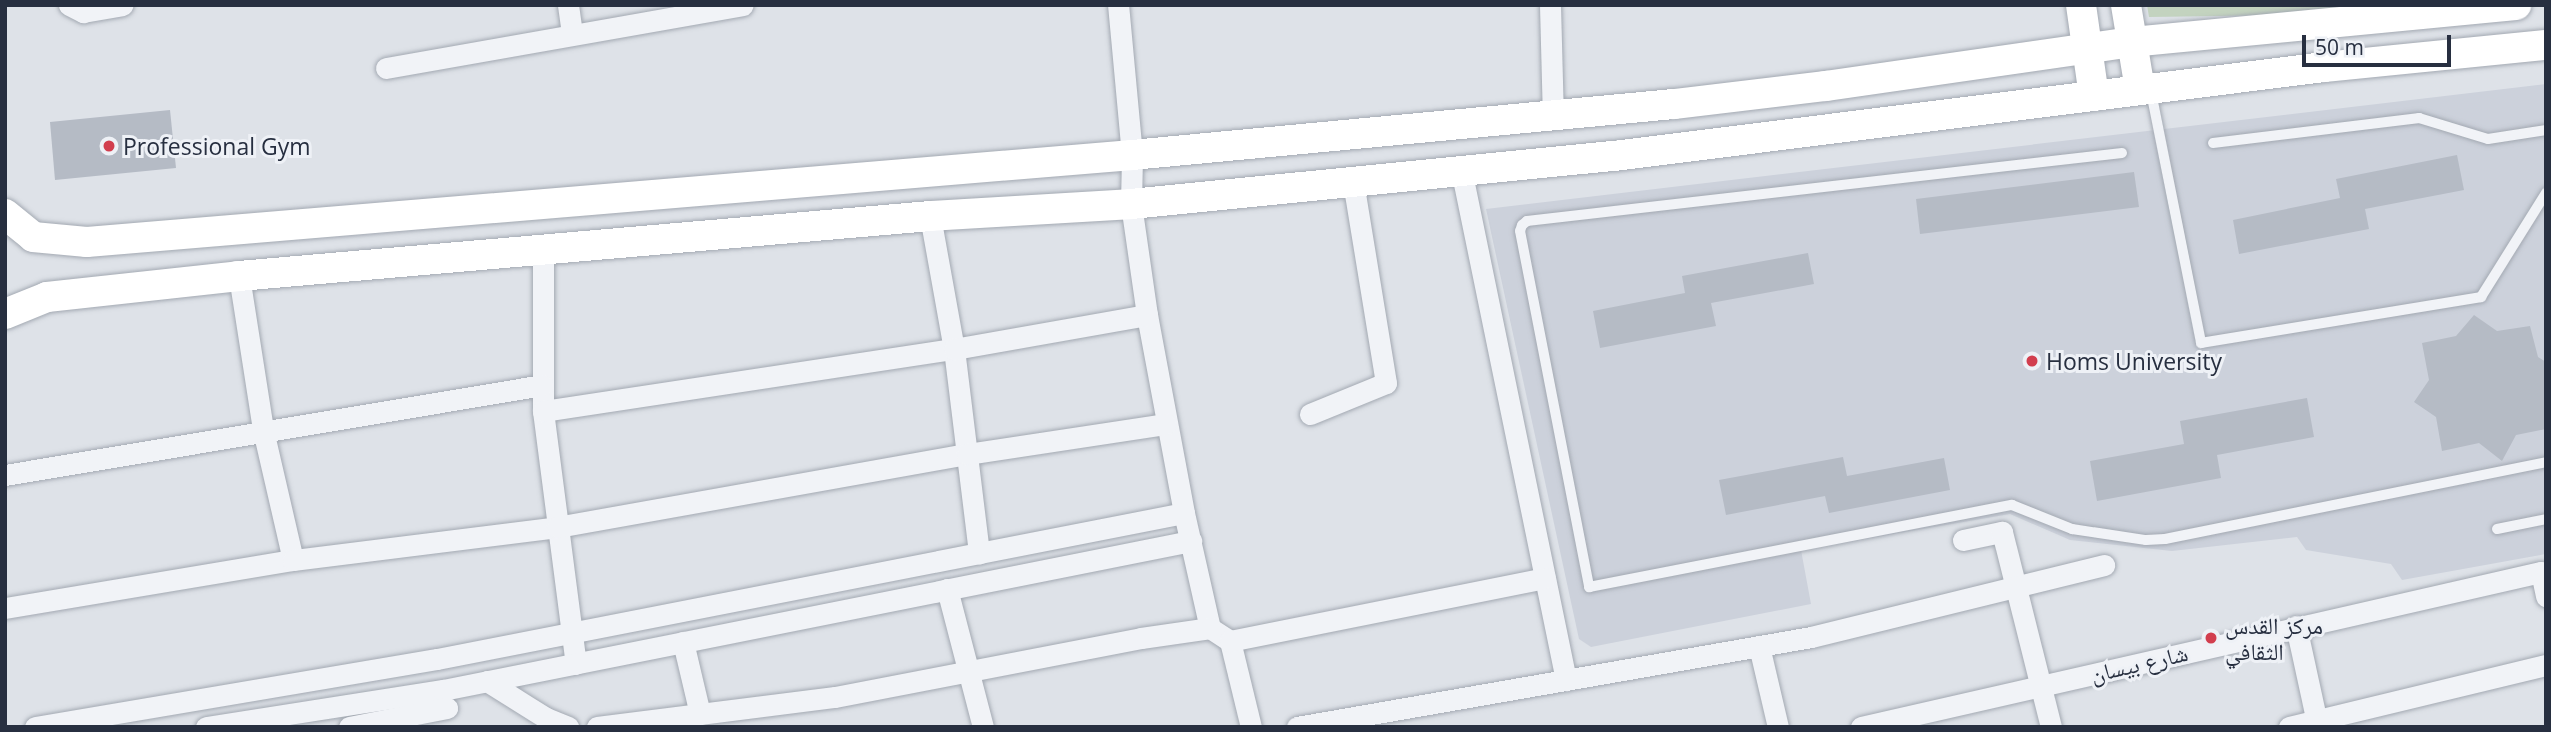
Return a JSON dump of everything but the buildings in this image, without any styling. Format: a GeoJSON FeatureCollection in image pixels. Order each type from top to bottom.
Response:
{"type":"FeatureCollection","features":[{"type":"Feature","properties":{"kind":"main road"},"geometry":{"type":"LineString","coordinates":[[2081,5],[2094,96]]}},
{"type":"Feature","properties":{"kind":"main road"},"geometry":{"type":"LineString","coordinates":[[2126,5],[2132,42],[2145,90]]}},
{"type":"Feature","properties":{"kind":"main road"},"geometry":{"type":"LineString","coordinates":[[5,214],[33,237],[87,242],[1132,155],[1553,116],[1826,86],[2132,42],[2516,5]]}},
{"type":"Feature","properties":{"kind":"main road"},"geometry":{"type":"LineString","coordinates":[[5,314],[47,297],[239,276],[930,216],[1131,204],[1461,169],[1628,155],[2324,67],[2546,46]]}},
{"type":"Feature","properties":{"kind":"street"},"geometry":{"type":"LineString","coordinates":[[69,5],[83,12],[122,5]]}},
{"type":"Feature","properties":{"kind":"street"},"geometry":{"type":"LineString","coordinates":[[568,5],[572,35]]}},
{"type":"Feature","properties":{"kind":"street"},"geometry":{"type":"LineString","coordinates":[[1118,5],[1132,155],[1131,204],[1147,315],[1166,424],[1210,628]]}},
{"type":"Feature","properties":{"kind":"street"},"geometry":{"type":"LineString","coordinates":[[1550,5],[1553,116]]}},
{"type":"Feature","properties":{"kind":"street"},"geometry":{"type":"LineString","coordinates":[[386,68],[734,6]]}},
{"type":"Feature","properties":{"kind":"street"},"geometry":{"type":"LineString","coordinates":[[1461,169],[1566,680]]}},
{"type":"Feature","properties":{"kind":"street"},"geometry":{"type":"LineString","coordinates":[[1310,414],[1386,383],[1353,181]]}},
{"type":"Feature","properties":{"kind":"street"},"geometry":{"type":"LineString","coordinates":[[930,216],[954,349],[979,553]]}},
{"type":"Feature","properties":{"kind":"street"},"geometry":{"type":"LineString","coordinates":[[543,250],[543,411],[576,664]]}},
{"type":"Feature","properties":{"kind":"street"},"geometry":{"type":"LineString","coordinates":[[239,276],[264,430],[293,560]]}},
{"type":"Feature","properties":{"kind":"street"},"geometry":{"type":"LineString","coordinates":[[543,411],[954,349],[1147,315]]}},
{"type":"Feature","properties":{"kind":"street"},"geometry":{"type":"LineString","coordinates":[[5,475],[543,385]]}},
{"type":"Feature","properties":{"kind":"street"},"geometry":{"type":"LineString","coordinates":[[5,608],[293,560],[557,527],[967,454],[1166,424]]}},
{"type":"Feature","properties":{"kind":"street"},"geometry":{"type":"LineString","coordinates":[[35,727],[437,659],[1184,513]]}},
{"type":"Feature","properties":{"kind":"street"},"geometry":{"type":"LineString","coordinates":[[1963,540],[2002,533],[2051,727]]}},
{"type":"Feature","properties":{"kind":"street"},"geometry":{"type":"LineString","coordinates":[[349,727],[447,708],[487,681],[1191,541]]}},
{"type":"Feature","properties":{"kind":"street"},"geometry":{"type":"LineString","coordinates":[[1297,727],[1409,717],[1566,680],[1811,636],[2104,565]]}},
{"type":"Feature","properties":{"kind":"street","name":"شارع بيسان"},"geometry":{"type":"LineString","coordinates":[[1861,727],[2296,625],[2540,572],[2546,596]]}},
{"type":"Feature","properties":{"kind":"street"},"geometry":{"type":"LineString","coordinates":[[597,727],[711,718],[1210,628],[1230,640],[1545,578]]}},
{"type":"Feature","properties":{"kind":"street"},"geometry":{"type":"LineString","coordinates":[[947,589],[983,727]]}},
{"type":"Feature","properties":{"kind":"street"},"geometry":{"type":"LineString","coordinates":[[2296,625],[2318,724]]}},
{"type":"Feature","properties":{"kind":"street"},"geometry":{"type":"LineString","coordinates":[[1230,640],[1251,727]]}},
{"type":"Feature","properties":{"kind":"street"},"geometry":{"type":"LineString","coordinates":[[683,642],[711,718]]}},
{"type":"Feature","properties":{"kind":"street"},"geometry":{"type":"LineString","coordinates":[[1759,646],[1778,727]]}},
{"type":"Feature","properties":{"kind":"street"},"geometry":{"type":"LineString","coordinates":[[2289,727],[2318,724],[2546,665]]}},
{"type":"Feature","properties":{"kind":"street"},"geometry":{"type":"LineString","coordinates":[[487,681],[546,718],[568,727]]}},
{"type":"Feature","properties":{"kind":"street"},"geometry":{"type":"LineString","coordinates":[[206,727],[447,708]]}},
{"type":"Feature","properties":{"kind":"lane"},"geometry":{"type":"LineString","coordinates":[[2145,90],[2201,343],[2481,297],[2546,193]]}},
{"type":"Feature","properties":{"kind":"lane"},"geometry":{"type":"LineString","coordinates":[[2213,143],[2419,118],[2488,138],[2546,130]]}},
{"type":"Feature","properties":{"kind":"lane"},"geometry":{"type":"LineString","coordinates":[[2122,153],[1541,219],[1522,225],[1520,231],[1588,587],[2004,506],[2017,506],[2072,530],[2146,540],[2165,539],[2546,462]]}},
{"type":"Feature","properties":{"kind":"lane"},"geometry":{"type":"LineString","coordinates":[[2497,528],[2546,519]]}},
{"type":"Feature","properties":{"kind":"shaded area","name":"Homs University"},"geometry":{"type":"Polygon","coordinates":[[[2546,84],[2546,554],[2402,580],[2391,564],[2306,550],[2297,537],[2172,551],[2070,540],[2010,514],[1801,550],[1811,604],[1591,647],[1579,639],[1486,209],[2546,84]]]}},
{"type":"Feature","properties":{"kind":"green space"},"geometry":{"type":"Polygon","coordinates":[[[2147,5],[2465,5],[2432,13],[2149,17],[2147,5]]]}},
{"type":"Feature","properties":{"kind":"place","name":"Professional Gym"},"geometry":{"type":"Point","coordinates":[109,146]}},
{"type":"Feature","properties":{"kind":"place","name":"Homs University"},"geometry":{"type":"Point","coordinates":[2032,361]}},
{"type":"Feature","properties":{"kind":"place","name":"مركز القدس الثقافي"},"geometry":{"type":"Point","coordinates":[2211,638]}}]}
